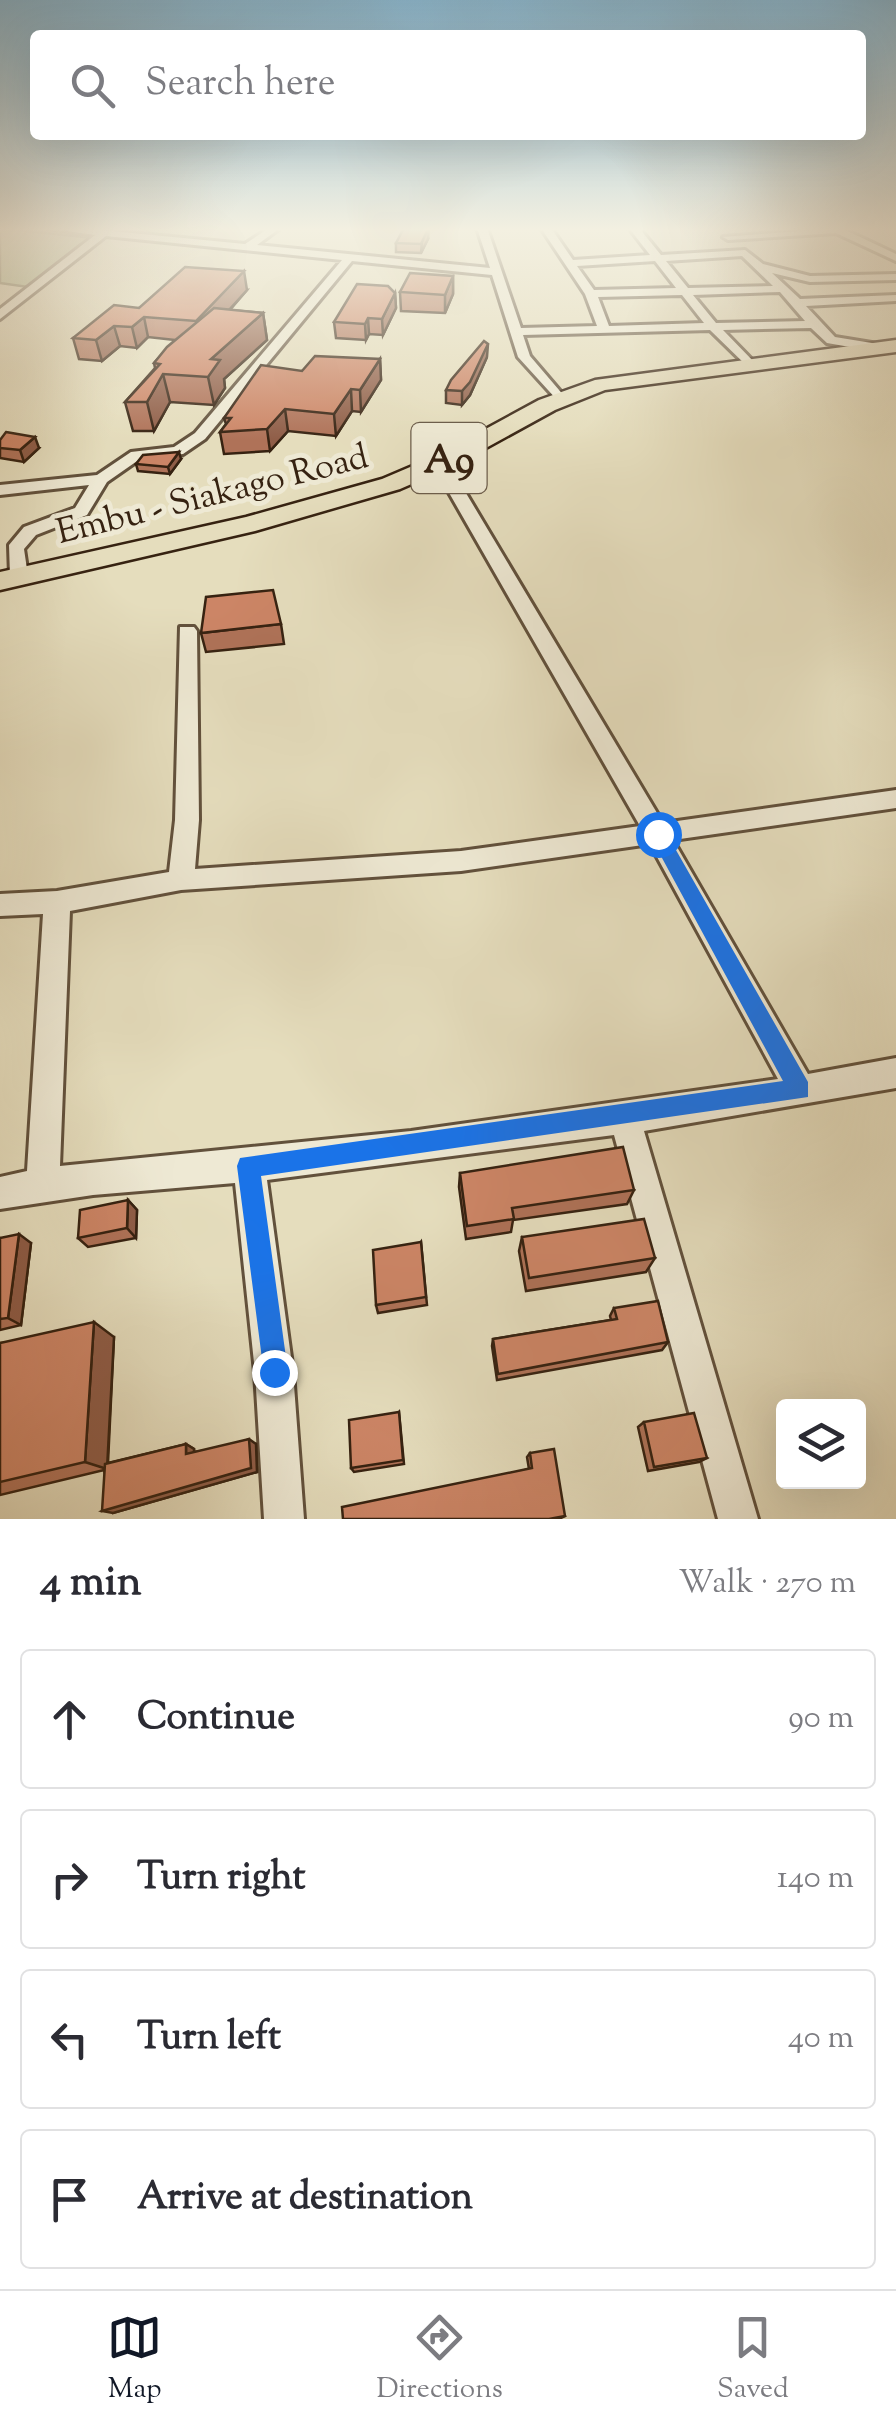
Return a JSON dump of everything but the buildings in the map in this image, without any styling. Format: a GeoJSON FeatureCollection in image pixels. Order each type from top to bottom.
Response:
{"type":"FeatureCollection","features":[{"type":"Feature","properties":{"kind":"highway","name":"Embu - Siakago Road"},"geometry":{"type":"LineString","coordinates":[[8,570],[288,514],[392,484],[440,463],[558,396],[637,378],[750,364],[826,348],[888,347]]}},
{"type":"Feature","properties":{"kind":"street"},"geometry":{"type":"LineString","coordinates":[[0,316],[21,299]]}},
{"type":"Feature","properties":{"kind":"street"},"geometry":{"type":"LineString","coordinates":[[8,570],[21,539],[81,510],[101,479],[136,455],[178,451],[200,436],[315,299]]}},
{"type":"Feature","properties":{"kind":"street"},"geometry":{"type":"LineString","coordinates":[[502,299],[536,376],[558,396]]}},
{"type":"Feature","properties":{"kind":"street"},"geometry":{"type":"LineString","coordinates":[[593,299],[606,332]]}},
{"type":"Feature","properties":{"kind":"street"},"geometry":{"type":"LineString","coordinates":[[692,299],[750,364]]}},
{"type":"Feature","properties":{"kind":"street"},"geometry":{"type":"LineString","coordinates":[[793,299],[814,324],[826,348]]}},
{"type":"Feature","properties":{"kind":"street"},"geometry":{"type":"LineString","coordinates":[[797,303],[878,299]]}},
{"type":"Feature","properties":{"kind":"street"},"geometry":{"type":"LineString","coordinates":[[514,332],[814,324]]}},
{"type":"Feature","properties":{"kind":"street"},"geometry":{"type":"LineString","coordinates":[[440,463],[658,834],[800,1089]]}},
{"type":"Feature","properties":{"kind":"street"},"geometry":{"type":"LineString","coordinates":[[0,490],[101,479]]}},
{"type":"Feature","properties":{"kind":"street"},"geometry":{"type":"LineString","coordinates":[[181,880],[187,820],[186,631]]}},
{"type":"Feature","properties":{"kind":"street"},"geometry":{"type":"LineString","coordinates":[[0,905],[57,902],[181,880],[461,861],[896,799]]}},
{"type":"Feature","properties":{"kind":"street"},"geometry":{"type":"LineString","coordinates":[[44,1183],[57,902]]}},
{"type":"Feature","properties":{"kind":"street"},"geometry":{"type":"LineString","coordinates":[[0,1193],[44,1183],[248,1166],[624,1116],[896,1073]]}},
{"type":"Feature","properties":{"kind":"street"},"geometry":{"type":"LineString","coordinates":[[624,1116],[738,1519]]}},
{"type":"Feature","properties":{"kind":"street"},"geometry":{"type":"LineString","coordinates":[[248,1166],[274,1372],[284,1519]]}},
{"type":"Feature","properties":{"kind":"route"},"geometry":{"type":"LineString","coordinates":[[274,1372],[248,1166],[800,1089],[658,834]]}}]}
